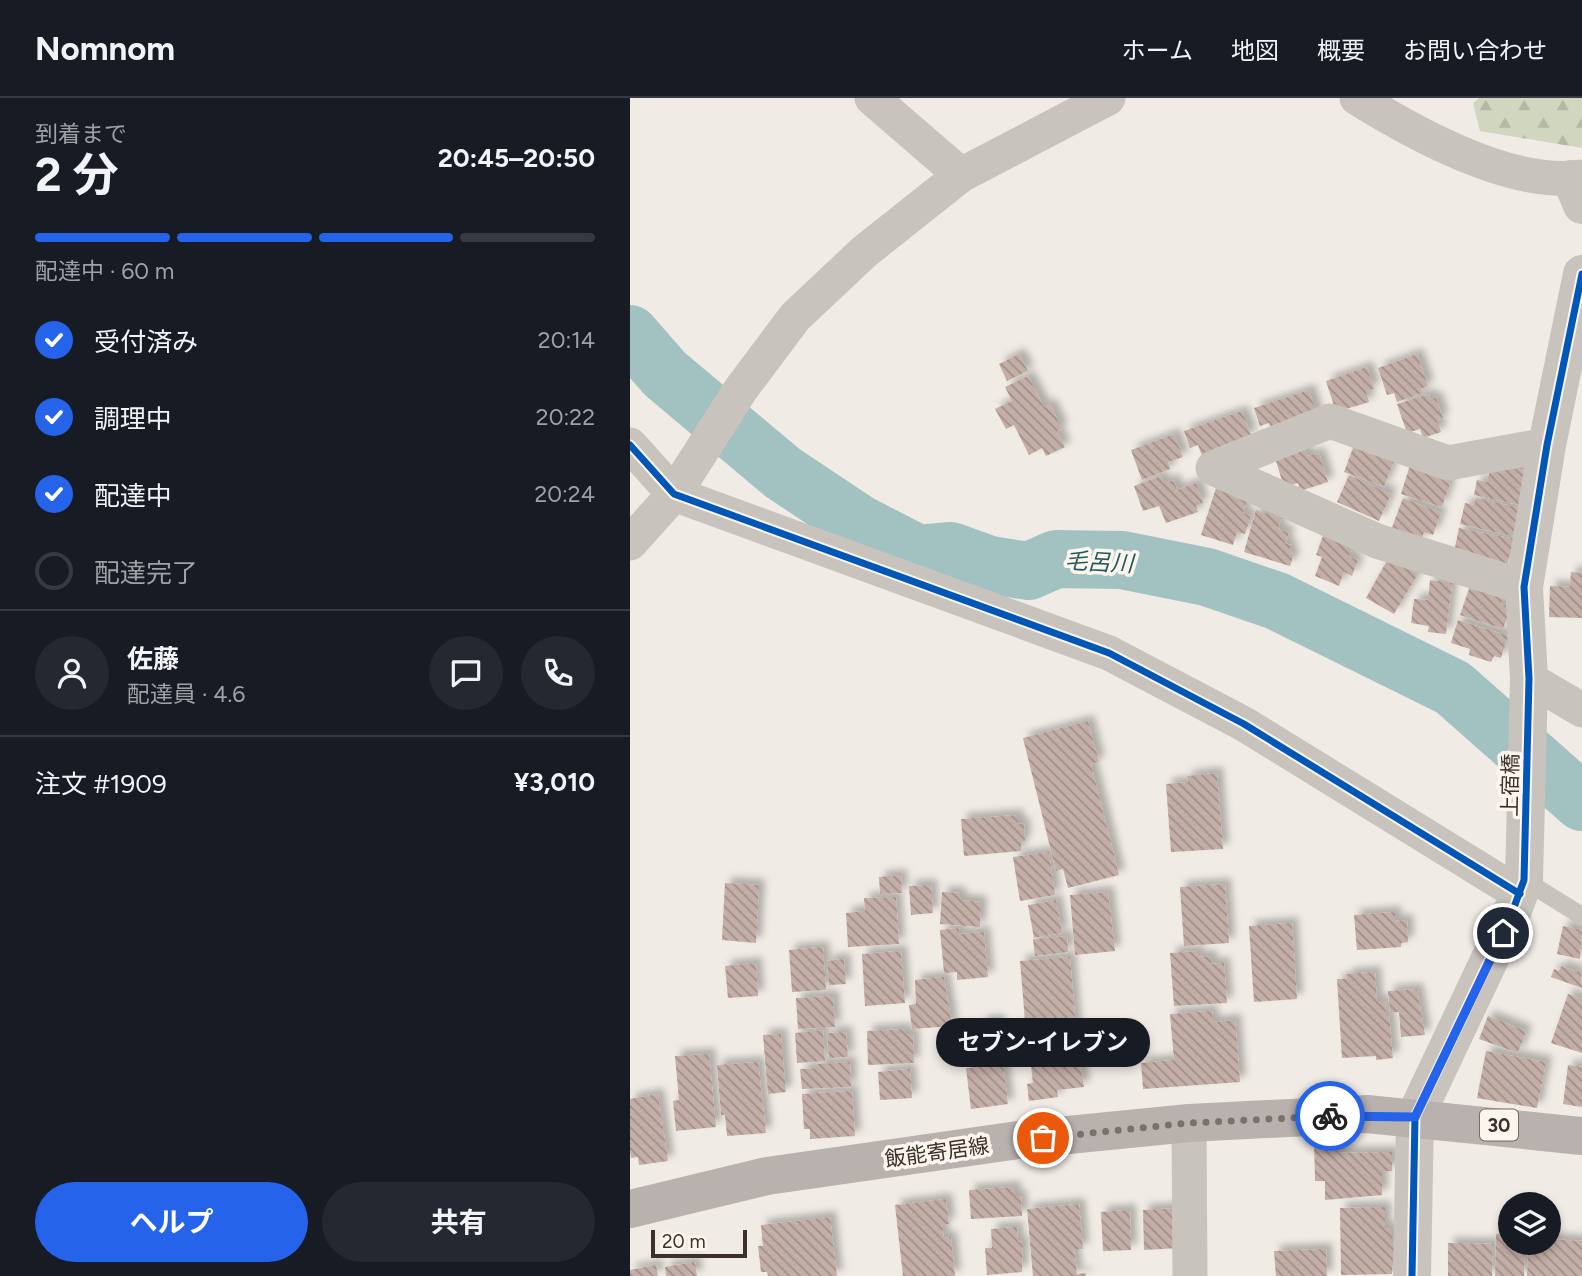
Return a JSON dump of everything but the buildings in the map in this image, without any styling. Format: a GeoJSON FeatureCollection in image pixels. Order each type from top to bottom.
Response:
{"type":"FeatureCollection","features":[{"type":"Feature","properties":{"kind":"main road","name":"飯能寄居線"},"geometry":{"type":"LineString","coordinates":[[630,1209],[767,1176],[1018,1140],[1189,1123],[1367,1114],[1582,1136]]}},
{"type":"Feature","properties":{"kind":"street"},"geometry":{"type":"LineString","coordinates":[[872,98],[961,175]]}},
{"type":"Feature","properties":{"kind":"street"},"geometry":{"type":"LineString","coordinates":[[630,543],[680,484],[741,389],[795,317],[864,252],[961,175],[1108,98]]}},
{"type":"Feature","properties":{"kind":"street"},"geometry":{"type":"LineString","coordinates":[[1357,98],[1411,131],[1518,174],[1578,187]]}},
{"type":"Feature","properties":{"kind":"street","name":"上宿橋"},"geometry":{"type":"LineString","coordinates":[[1523,879],[1529,694],[1524,587],[1547,445],[1582,274]]}},
{"type":"Feature","properties":{"kind":"street"},"geometry":{"type":"LineString","coordinates":[[1524,587],[1377,541],[1213,468],[1331,421],[1448,463],[1547,445]]}},
{"type":"Feature","properties":{"kind":"street"},"geometry":{"type":"LineString","coordinates":[[630,444],[680,484],[1109,653],[1244,724],[1523,879],[1415,1117],[1412,1276]]}},
{"type":"Feature","properties":{"kind":"street"},"geometry":{"type":"LineString","coordinates":[[1529,694],[1580,705]]}},
{"type":"Feature","properties":{"kind":"street"},"geometry":{"type":"LineString","coordinates":[[1189,1123],[1190,1276]]}},
{"type":"Feature","properties":{"kind":"lane"},"geometry":{"type":"LineString","coordinates":[[1523,879],[1582,916]]}},
{"type":"Feature","properties":{"kind":"green space"},"geometry":{"type":"Polygon","coordinates":[[[1479,98],[1582,98],[1582,148],[1480,131],[1473,103],[1479,98]]]}},
{"type":"Feature","properties":{"kind":"waterway","name":"毛呂川"},"geometry":{"type":"LineString","coordinates":[[630,334],[665,374],[783,473],[858,523],[918,554],[951,551],[990,565],[1029,571],[1056,559],[1122,560],[1207,577],[1277,601],[1453,688],[1582,802]]}},
{"type":"Feature","properties":{"kind":"cycle path"},"geometry":{"type":"LineString","coordinates":[[1412,1276],[1415,1117],[1513,910],[1524,880],[1529,679],[1524,587],[1547,445],[1582,274]]}},
{"type":"Feature","properties":{"kind":"cycle path"},"geometry":{"type":"LineString","coordinates":[[630,445],[674,494],[1109,653],[1244,724],[1520,894]]}},
{"type":"Feature","properties":{"kind":"way so far"},"geometry":{"type":"LineString","coordinates":[[1043,1138],[1189,1123],[1330,1116]]}},
{"type":"Feature","properties":{"kind":"place","name":"セブン-イレブン"},"geometry":{"type":"Point","coordinates":[1043,1138]}},
{"type":"Feature","properties":{"kind":"route"},"geometry":{"type":"LineString","coordinates":[[1330,1116],[1367,1114],[1415,1117],[1503,933]]}}]}
